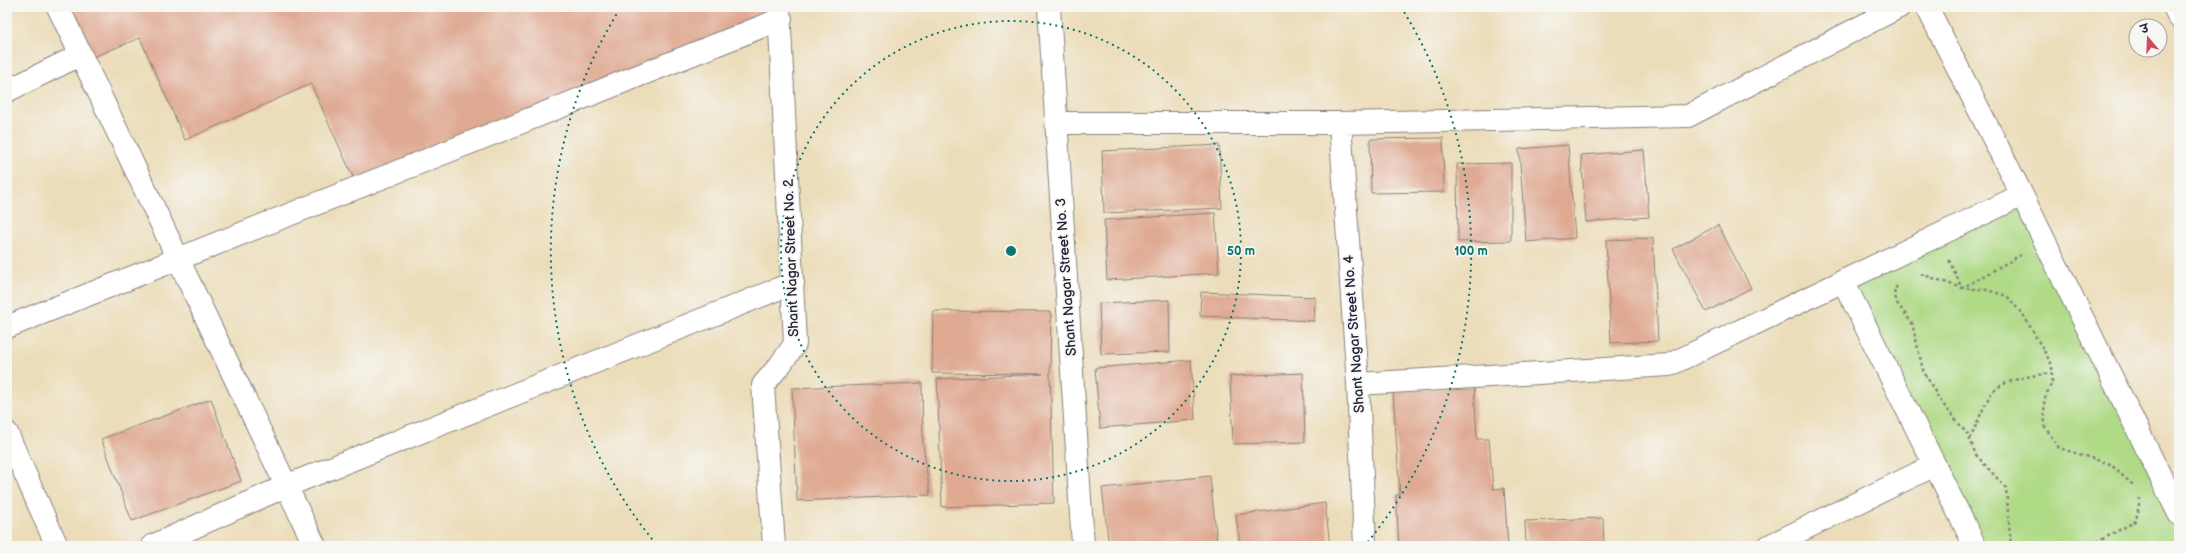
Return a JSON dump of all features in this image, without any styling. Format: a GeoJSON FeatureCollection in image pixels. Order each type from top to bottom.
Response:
{"type":"FeatureCollection","features":[{"type":"Feature","properties":{"kind":"street"},"geometry":{"type":"LineString","coordinates":[[58,7],[315,546]]}},
{"type":"Feature","properties":{"kind":"street","name":"Shant Nagar Street No. 3"},"geometry":{"type":"LineString","coordinates":[[1049,7],[1084,546]]}},
{"type":"Feature","properties":{"kind":"street"},"geometry":{"type":"LineString","coordinates":[[1057,122],[1340,123],[1688,116],[1899,7]]}},
{"type":"Feature","properties":{"kind":"street"},"geometry":{"type":"LineString","coordinates":[[1927,7],[2022,195],[2179,514]]}},
{"type":"Feature","properties":{"kind":"street"},"geometry":{"type":"LineString","coordinates":[[2174,7],[2179,17]]}},
{"type":"Feature","properties":{"kind":"street"},"geometry":{"type":"LineString","coordinates":[[7,327],[780,13]]}},
{"type":"Feature","properties":{"kind":"street","name":"Shant Nagar Street No. 2"},"geometry":{"type":"LineString","coordinates":[[774,546],[763,385],[780,366],[795,344],[780,13]]}},
{"type":"Feature","properties":{"kind":"street"},"geometry":{"type":"LineString","coordinates":[[7,91],[80,55]]}},
{"type":"Feature","properties":{"kind":"street","name":"Shant Nagar Street No. 4"},"geometry":{"type":"LineString","coordinates":[[1340,123],[1358,384],[1365,546]]}},
{"type":"Feature","properties":{"kind":"street"},"geometry":{"type":"LineString","coordinates":[[1358,384],[1669,365],[2022,195]]}},
{"type":"Feature","properties":{"kind":"street"},"geometry":{"type":"LineString","coordinates":[[1843,281],[1975,546]]}},
{"type":"Feature","properties":{"kind":"street"},"geometry":{"type":"LineString","coordinates":[[152,546],[286,486],[793,283]]}},
{"type":"Feature","properties":{"kind":"street"},"geometry":{"type":"LineString","coordinates":[[7,433],[57,546]]}},
{"type":"Feature","properties":{"kind":"street"},"geometry":{"type":"LineString","coordinates":[[1769,546],[1935,465]]}},
{"type":"Feature","properties":{"kind":"path"},"geometry":{"type":"LineString","coordinates":[[1962,288],[2045,242]]}},
{"type":"Feature","properties":{"kind":"path"},"geometry":{"type":"LineString","coordinates":[[1914,275],[1919,273],[1962,288],[1986,290],[2007,296],[2024,316],[2052,364],[2052,382],[2044,400],[2045,427],[2059,448],[2110,464],[2136,487]]}},
{"type":"Feature","properties":{"kind":"path"},"geometry":{"type":"LineString","coordinates":[[1898,285],[1894,291],[1897,303],[1912,323],[1923,370],[1939,399],[1968,435],[1976,455],[2006,488],[2011,546]]}},
{"type":"Feature","properties":{"kind":"path"},"geometry":{"type":"LineString","coordinates":[[1970,440],[1992,393],[1998,387],[2012,380],[2052,373]]}},
{"type":"Feature","properties":{"kind":"path"},"geometry":{"type":"LineString","coordinates":[[2079,546],[2099,541],[2136,521],[2141,492]]}},
{"type":"Feature","properties":{"kind":"green space"},"geometry":{"type":"Polygon","coordinates":[[[2022,195],[2179,514],[2179,546],[1975,546],[1843,281],[2022,195]]]}},
{"type":"Feature","properties":{"kind":"building"},"geometry":{"type":"Polygon","coordinates":[[[58,7],[778,7],[781,19],[358,188],[311,84],[185,140],[140,38],[83,61],[58,7]]]}},
{"type":"Feature","properties":{"kind":"building"},"geometry":{"type":"Polygon","coordinates":[[[1443,138],[1444,192],[1371,193],[1370,139],[1443,138]]]}},
{"type":"Feature","properties":{"kind":"building"},"geometry":{"type":"Polygon","coordinates":[[[1219,145],[1222,208],[1104,213],[1102,151],[1219,145]]]}},
{"type":"Feature","properties":{"kind":"building"},"geometry":{"type":"Polygon","coordinates":[[[1568,145],[1575,238],[1526,242],[1519,149],[1568,145]]]}},
{"type":"Feature","properties":{"kind":"building"},"geometry":{"type":"Polygon","coordinates":[[[1644,150],[1649,217],[1586,222],[1581,155],[1644,150]]]}},
{"type":"Feature","properties":{"kind":"building"},"geometry":{"type":"Polygon","coordinates":[[[1511,163],[1511,241],[1458,242],[1457,164],[1511,163]]]}},
{"type":"Feature","properties":{"kind":"building"},"geometry":{"type":"Polygon","coordinates":[[[1215,213],[1219,273],[1107,280],[1104,220],[1215,213]]]}},
{"type":"Feature","properties":{"kind":"building"},"geometry":{"type":"Polygon","coordinates":[[[1718,225],[1751,288],[1706,312],[1673,249],[1718,225]]]}},
{"type":"Feature","properties":{"kind":"building"},"geometry":{"type":"Polygon","coordinates":[[[1653,238],[1658,341],[1611,343],[1606,240],[1653,238]]]}},
{"type":"Feature","properties":{"kind":"building"},"geometry":{"type":"Polygon","coordinates":[[[1201,292],[1315,297],[1314,321],[1200,316],[1201,292]]]}},
{"type":"Feature","properties":{"kind":"building"},"geometry":{"type":"Polygon","coordinates":[[[1169,300],[1170,352],[1101,354],[1099,303],[1169,300]]]}},
{"type":"Feature","properties":{"kind":"building"},"geometry":{"type":"Polygon","coordinates":[[[933,311],[1051,312],[1050,374],[1054,503],[942,507],[937,379],[1043,374],[932,373],[933,311]]]}},
{"type":"Feature","properties":{"kind":"building"},"geometry":{"type":"Polygon","coordinates":[[[1191,360],[1195,420],[1100,428],[1095,368],[1191,360]]]}},
{"type":"Feature","properties":{"kind":"building"},"geometry":{"type":"Polygon","coordinates":[[[1303,373],[1305,442],[1233,444],[1230,376],[1303,373]]]}},
{"type":"Feature","properties":{"kind":"building"},"geometry":{"type":"Polygon","coordinates":[[[922,383],[923,444],[930,495],[797,501],[792,388],[922,383]]]}},
{"type":"Feature","properties":{"kind":"building"},"geometry":{"type":"Polygon","coordinates":[[[1474,386],[1477,439],[1489,439],[1493,489],[1504,488],[1508,546],[1399,546],[1396,495],[1400,495],[1393,391],[1474,386]]]}},
{"type":"Feature","properties":{"kind":"building"},"geometry":{"type":"Polygon","coordinates":[[[211,399],[241,481],[132,521],[101,439],[211,399]]]}},
{"type":"Feature","properties":{"kind":"building"},"geometry":{"type":"Polygon","coordinates":[[[1210,476],[1217,543],[1187,546],[1109,546],[1102,488],[1210,476]]]}},
{"type":"Feature","properties":{"kind":"building"},"geometry":{"type":"Polygon","coordinates":[[[1325,503],[1330,546],[1240,546],[1236,515],[1325,503]]]}},
{"type":"Feature","properties":{"kind":"building"},"geometry":{"type":"Polygon","coordinates":[[[1603,518],[1604,546],[1526,546],[1525,521],[1603,518]]]}}]}
